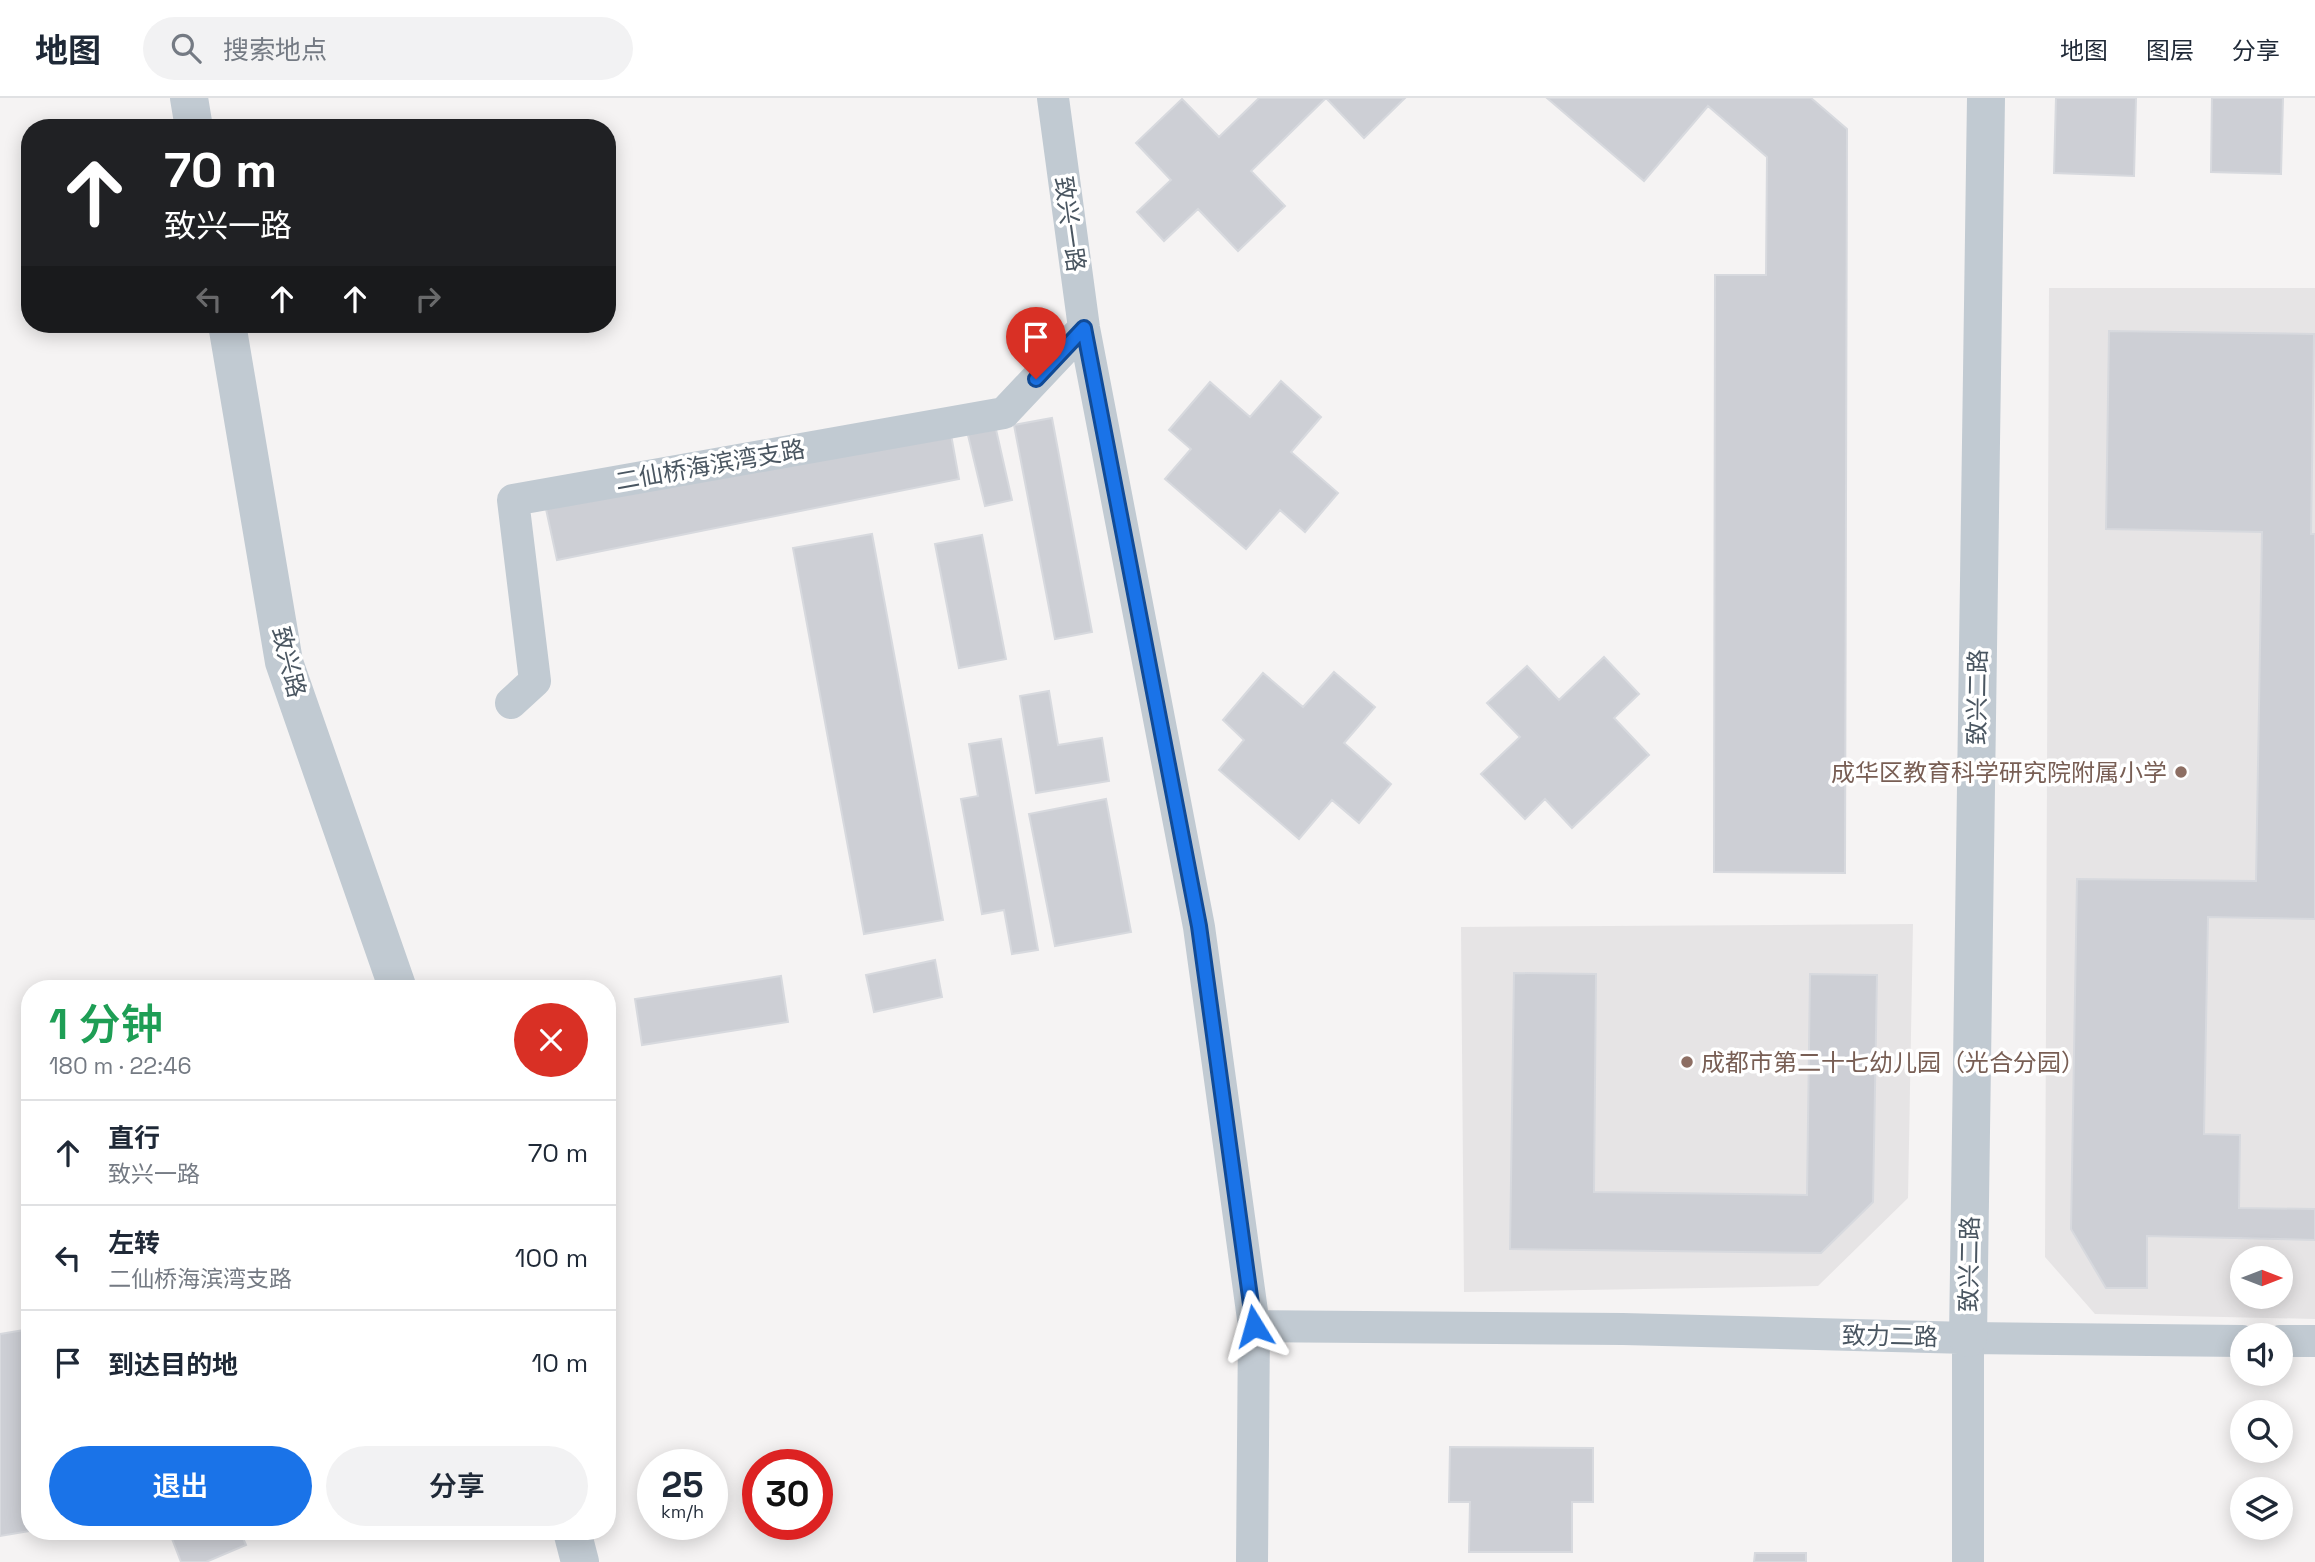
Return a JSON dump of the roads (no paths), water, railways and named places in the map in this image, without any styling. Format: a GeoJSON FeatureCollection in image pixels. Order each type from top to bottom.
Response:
{"type":"FeatureCollection","features":[{"type":"Feature","properties":{"kind":"street"},"geometry":{"type":"LineString","coordinates":[[189,98],[192,119]]}},
{"type":"Feature","properties":{"kind":"street","name":"致兴一路"},"geometry":{"type":"LineString","coordinates":[[1053,98],[1084,328],[1199,926],[1254,1326],[1252,1562]]}},
{"type":"Feature","properties":{"kind":"street","name":"致兴二路"},"geometry":{"type":"LineString","coordinates":[[1968,1338],[1986,98]]}},
{"type":"Feature","properties":{"kind":"street","name":"二仙桥海滨湾支路"},"geometry":{"type":"LineString","coordinates":[[510,703],[535,681],[513,500],[1004,413],[1084,328]]}},
{"type":"Feature","properties":{"kind":"street","name":"致兴路"},"geometry":{"type":"LineString","coordinates":[[229,333],[284,662],[395,980]]}},
{"type":"Feature","properties":{"kind":"street","name":"致力二路"},"geometry":{"type":"LineString","coordinates":[[1254,1326],[1623,1329],[1968,1338],[2230,1340]]}},
{"type":"Feature","properties":{"kind":"street"},"geometry":{"type":"LineString","coordinates":[[1968,1338],[1968,1562]]}},
{"type":"Feature","properties":{"kind":"street"},"geometry":{"type":"LineString","coordinates":[[2293,1341],[2315,1341]]}},
{"type":"Feature","properties":{"kind":"street"},"geometry":{"type":"LineString","coordinates":[[574,1540],[580,1562]]}},
{"type":"Feature","properties":{"kind":"place","name":"成华区教育科学研究院附属小学"},"geometry":{"type":"Point","coordinates":[2181,772]}},
{"type":"Feature","properties":{"kind":"place","name":"成都市第二十七幼儿园（光合分园）"},"geometry":{"type":"Point","coordinates":[1687,1062]}}]}
